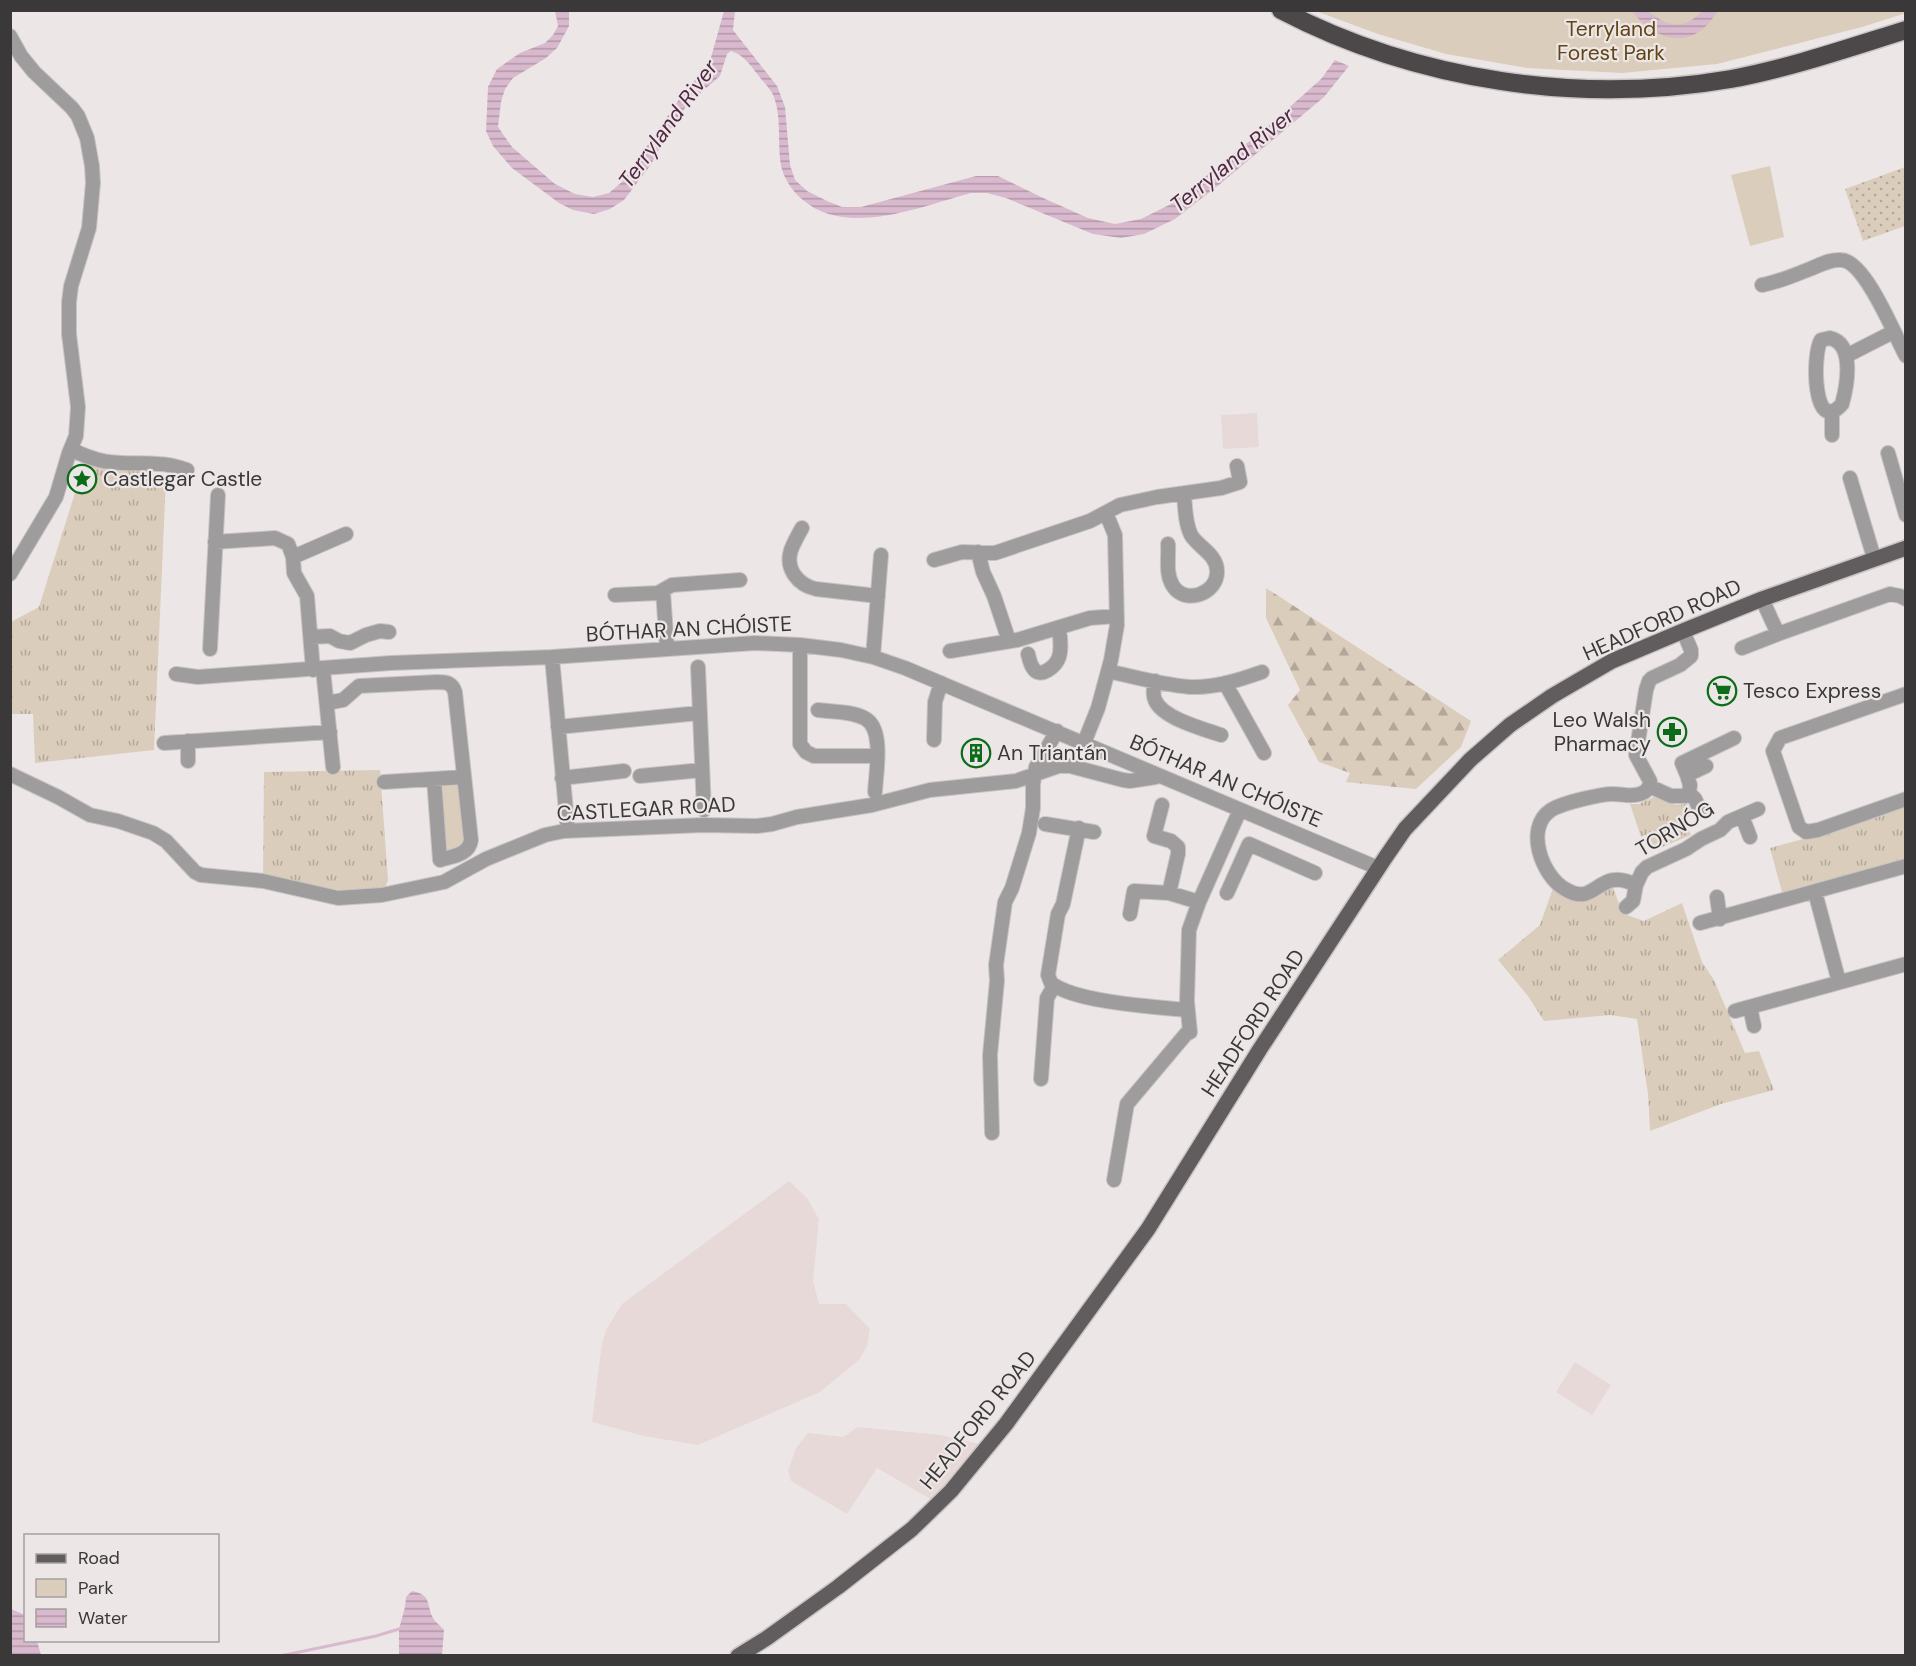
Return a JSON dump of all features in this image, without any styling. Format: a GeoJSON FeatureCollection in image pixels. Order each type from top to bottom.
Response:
{"type":"FeatureCollection","features":[{"type":"Feature","properties":{"kind":"highway"},"geometry":{"type":"LineString","coordinates":[[1281,10],[1341,38],[1428,66],[1504,81],[1552,87],[1669,86],[1730,79],[1810,60],[1905,30]]}},
{"type":"Feature","properties":{"kind":"main road","name":"HEADFORD ROAD"},"geometry":{"type":"LineString","coordinates":[[738,1656],[837,1587],[912,1529],[951,1491],[1006,1424],[1148,1229],[1260,1049],[1378,868],[1406,829],[1470,760],[1510,725],[1552,696],[1612,662],[1762,599],[1905,548]]}},
{"type":"Feature","properties":{"kind":"street"},"geometry":{"type":"LineString","coordinates":[[10,36],[26,64],[78,116],[87,138],[93,183],[89,228],[71,286],[69,302],[69,334],[78,421],[76,436],[56,497],[10,574]]}},
{"type":"Feature","properties":{"kind":"street"},"geometry":{"type":"LineString","coordinates":[[1762,285],[1777,282],[1829,262],[1847,260],[1863,274],[1905,356]]}},
{"type":"Feature","properties":{"kind":"street"},"geometry":{"type":"LineString","coordinates":[[1846,356],[1893,332]]}},
{"type":"Feature","properties":{"kind":"street"},"geometry":{"type":"LineString","coordinates":[[1824,339],[1836,340],[1846,356],[1845,396],[1842,404],[1832,411],[1822,407],[1816,396],[1815,354],[1817,346],[1824,339]]}},
{"type":"Feature","properties":{"kind":"street"},"geometry":{"type":"LineString","coordinates":[[1832,411],[1832,435]]}},
{"type":"Feature","properties":{"kind":"street"},"geometry":{"type":"LineString","coordinates":[[70,449],[86,458],[113,464],[161,464],[187,470]]}},
{"type":"Feature","properties":{"kind":"street"},"geometry":{"type":"LineString","coordinates":[[1888,453],[1905,515]]}},
{"type":"Feature","properties":{"kind":"street"},"geometry":{"type":"LineString","coordinates":[[934,560],[962,552],[995,553],[1090,521],[1132,502],[1221,488],[1240,482],[1237,466]]}},
{"type":"Feature","properties":{"kind":"street"},"geometry":{"type":"LineString","coordinates":[[1850,478],[1874,558]]}},
{"type":"Feature","properties":{"kind":"street"},"geometry":{"type":"LineString","coordinates":[[1168,544],[1168,574],[1172,584],[1183,595],[1198,595],[1208,590],[1218,575],[1217,567],[1212,556],[1190,533],[1184,493]]}},
{"type":"Feature","properties":{"kind":"street"},"geometry":{"type":"LineString","coordinates":[[210,649],[218,495]]}},
{"type":"Feature","properties":{"kind":"street"},"geometry":{"type":"LineString","coordinates":[[1084,743],[1098,708],[1115,640],[1117,616],[1115,535],[1106,513]]}},
{"type":"Feature","properties":{"kind":"street"},"geometry":{"type":"LineString","coordinates":[[802,528],[791,548],[789,559],[790,568],[800,582],[806,587],[816,589],[878,596]]}},
{"type":"Feature","properties":{"kind":"street"},"geometry":{"type":"LineString","coordinates":[[293,557],[346,534]]}},
{"type":"Feature","properties":{"kind":"street"},"geometry":{"type":"LineString","coordinates":[[215,542],[275,538],[288,544],[293,557],[294,573],[307,596],[311,637],[327,703],[333,767]]}},
{"type":"Feature","properties":{"kind":"street"},"geometry":{"type":"LineString","coordinates":[[978,552],[982,572],[994,596],[1009,641]]}},
{"type":"Feature","properties":{"kind":"street"},"geometry":{"type":"LineString","coordinates":[[873,657],[881,555]]}},
{"type":"Feature","properties":{"kind":"street"},"geometry":{"type":"LineString","coordinates":[[1169,560],[1184,559]]}},
{"type":"Feature","properties":{"kind":"street"},"geometry":{"type":"LineString","coordinates":[[615,596],[663,591],[672,585],[740,580]]}},
{"type":"Feature","properties":{"kind":"street"},"geometry":{"type":"LineString","coordinates":[[663,591],[667,649]]}},
{"type":"Feature","properties":{"kind":"street"},"geometry":{"type":"LineString","coordinates":[[1742,648],[1890,594],[1905,599]]}},
{"type":"Feature","properties":{"kind":"street"},"geometry":{"type":"LineString","coordinates":[[1762,599],[1778,634]]}},
{"type":"Feature","properties":{"kind":"street"},"geometry":{"type":"LineString","coordinates":[[950,651],[1009,641],[1090,618],[1117,616]]}},
{"type":"Feature","properties":{"kind":"street"},"geometry":{"type":"LineString","coordinates":[[1028,654],[1033,669],[1037,672],[1053,667],[1060,654],[1059,628]]}},
{"type":"Feature","properties":{"kind":"street"},"geometry":{"type":"LineString","coordinates":[[311,637],[330,636],[350,643],[380,631],[389,632]]}},
{"type":"Feature","properties":{"kind":"street"},"geometry":{"type":"LineString","coordinates":[[1649,786],[1650,781],[1636,755],[1646,690],[1649,681],[1680,665],[1691,656],[1691,650],[1683,631]]}},
{"type":"Feature","properties":{"kind":"street","name":"BÓTHAR AN CHÓISTE"},"geometry":{"type":"LineString","coordinates":[[176,674],[198,677],[391,663],[552,657],[755,643],[841,650],[873,657],[941,683],[1378,868]]}},
{"type":"Feature","properties":{"kind":"street"},"geometry":{"type":"LineString","coordinates":[[800,645],[800,744],[806,752],[814,756],[876,756]]}},
{"type":"Feature","properties":{"kind":"street"},"geometry":{"type":"LineString","coordinates":[[552,657],[567,822]]}},
{"type":"Feature","properties":{"kind":"street"},"geometry":{"type":"LineString","coordinates":[[698,667],[704,810]]}},
{"type":"Feature","properties":{"kind":"street"},"geometry":{"type":"LineString","coordinates":[[1108,671],[1190,687],[1225,683],[1262,672]]}},
{"type":"Feature","properties":{"kind":"street"},"geometry":{"type":"LineString","coordinates":[[1155,681],[1153,696],[1161,709],[1181,720],[1221,735]]}},
{"type":"Feature","properties":{"kind":"street"},"geometry":{"type":"LineString","coordinates":[[327,703],[344,700],[359,686],[446,682],[450,684],[455,693],[470,845],[460,854],[440,860],[434,779]]}},
{"type":"Feature","properties":{"kind":"street"},"geometry":{"type":"LineString","coordinates":[[934,740],[935,702],[941,683]]}},
{"type":"Feature","properties":{"kind":"street"},"geometry":{"type":"LineString","coordinates":[[1225,683],[1264,753]]}},
{"type":"Feature","properties":{"kind":"street"},"geometry":{"type":"LineString","coordinates":[[1905,694],[1780,738],[1773,751],[1798,827],[1806,832],[1818,830],[1905,799]]}},
{"type":"Feature","properties":{"kind":"street"},"geometry":{"type":"LineString","coordinates":[[818,710],[866,719],[873,727],[877,736],[875,792]]}},
{"type":"Feature","properties":{"kind":"street"},"geometry":{"type":"LineString","coordinates":[[558,727],[699,713]]}},
{"type":"Feature","properties":{"kind":"street"},"geometry":{"type":"LineString","coordinates":[[992,1133],[990,1055],[997,981],[996,965],[1005,902],[1012,888],[1029,834],[1036,767],[1057,731]]}},
{"type":"Feature","properties":{"kind":"street"},"geometry":{"type":"LineString","coordinates":[[164,743],[330,732]]}},
{"type":"Feature","properties":{"kind":"street","name":"TORNÓG"},"geometry":{"type":"LineString","coordinates":[[1689,793],[1690,785],[1682,763],[1734,738]]}},
{"type":"Feature","properties":{"kind":"street"},"geometry":{"type":"LineString","coordinates":[[188,741],[188,761]]}},
{"type":"Feature","properties":{"kind":"street","name":"TORNÓG"},"geometry":{"type":"LineString","coordinates":[[1687,775],[1706,765]]}},
{"type":"Feature","properties":{"kind":"street","name":"CASTLEGAR ROAD"},"geometry":{"type":"LineString","coordinates":[[10,774],[90,815],[118,821],[153,833],[165,841],[195,872],[201,875],[263,881],[338,898],[382,895],[444,882],[486,859],[545,835],[564,831],[703,825],[757,826],[872,805],[930,790],[1016,781],[1059,766],[1070,766],[1130,781],[1158,776]]}},
{"type":"Feature","properties":{"kind":"street"},"geometry":{"type":"LineString","coordinates":[[640,776],[702,770]]}},
{"type":"Feature","properties":{"kind":"street"},"geometry":{"type":"LineString","coordinates":[[562,778],[624,771]]}},
{"type":"Feature","properties":{"kind":"street"},"geometry":{"type":"LineString","coordinates":[[384,782],[464,777]]}},
{"type":"Feature","properties":{"kind":"street","name":"TORNÓG"},"geometry":{"type":"LineString","coordinates":[[1636,885],[1617,878],[1606,881],[1587,894],[1575,894],[1564,889],[1554,881],[1539,848],[1538,832],[1545,815],[1557,807],[1600,795],[1637,795],[1645,792],[1649,786],[1675,796],[1689,793]]}},
{"type":"Feature","properties":{"kind":"street","name":"TORNÓG"},"geometry":{"type":"LineString","coordinates":[[1689,793],[1700,810]]}},
{"type":"Feature","properties":{"kind":"street"},"geometry":{"type":"LineString","coordinates":[[1162,805],[1154,836],[1171,841],[1178,847],[1169,893]]}},
{"type":"Feature","properties":{"kind":"street","name":"TORNÓG"},"geometry":{"type":"LineString","coordinates":[[1626,907],[1633,901],[1636,885],[1647,867],[1686,849],[1720,830],[1728,822],[1758,809]]}},
{"type":"Feature","properties":{"kind":"street"},"geometry":{"type":"LineString","coordinates":[[1114,1180],[1127,1104],[1190,1032],[1187,1010],[1188,936],[1199,902],[1240,810]]}},
{"type":"Feature","properties":{"kind":"street","name":"TORNÓG"},"geometry":{"type":"LineString","coordinates":[[1742,816],[1749,837]]}},
{"type":"Feature","properties":{"kind":"street"},"geometry":{"type":"LineString","coordinates":[[1045,824],[1094,832]]}},
{"type":"Feature","properties":{"kind":"street"},"geometry":{"type":"LineString","coordinates":[[1079,828],[1063,904],[1058,914],[1048,975],[1051,982],[1054,986],[1064,990],[1097,999],[1187,1010]]}},
{"type":"Feature","properties":{"kind":"street"},"geometry":{"type":"LineString","coordinates":[[1226,841],[1246,850]]}},
{"type":"Feature","properties":{"kind":"street"},"geometry":{"type":"LineString","coordinates":[[1227,893],[1249,844],[1315,873]]}},
{"type":"Feature","properties":{"kind":"street"},"geometry":{"type":"LineString","coordinates":[[1700,923],[1905,866]]}},
{"type":"Feature","properties":{"kind":"street"},"geometry":{"type":"LineString","coordinates":[[1130,914],[1134,891],[1169,893],[1199,902]]}},
{"type":"Feature","properties":{"kind":"street"},"geometry":{"type":"LineString","coordinates":[[1815,892],[1839,982]]}},
{"type":"Feature","properties":{"kind":"street"},"geometry":{"type":"LineString","coordinates":[[1716,897],[1720,918]]}},
{"type":"Feature","properties":{"kind":"street"},"geometry":{"type":"LineString","coordinates":[[1734,1011],[1905,964]]}},
{"type":"Feature","properties":{"kind":"street"},"geometry":{"type":"LineString","coordinates":[[1041,1079],[1047,998],[1054,986]]}},
{"type":"Feature","properties":{"kind":"street"},"geometry":{"type":"LineString","coordinates":[[1750,1006],[1754,1026]]}},
{"type":"Feature","properties":{"kind":"shaded area"},"geometry":{"type":"Polygon","coordinates":[[[1257,413],[1259,447],[1223,449],[1221,415],[1257,413]]]}},
{"type":"Feature","properties":{"kind":"shaded area"},"geometry":{"type":"Polygon","coordinates":[[[789,1181],[807,1198],[819,1219],[813,1281],[819,1304],[846,1304],[870,1329],[867,1346],[859,1360],[820,1392],[698,1445],[644,1436],[592,1422],[602,1344],[606,1330],[622,1304],[789,1181]]]}},
{"type":"Feature","properties":{"kind":"shaded area"},"geometry":{"type":"Polygon","coordinates":[[[1575,1362],[1611,1385],[1592,1415],[1556,1392],[1575,1362]]]}},
{"type":"Feature","properties":{"kind":"shaded area"},"geometry":{"type":"Polygon","coordinates":[[[858,1427],[940,1435],[984,1445],[934,1501],[877,1468],[847,1514],[791,1481],[788,1471],[796,1448],[808,1433],[843,1437],[858,1427]]]}},
{"type":"Feature","properties":{"kind":"green space","name":"Terryland Forest Park"},"geometry":{"type":"Polygon","coordinates":[[[1905,10],[1906,13],[1862,27],[1717,64],[1622,73],[1527,68],[1446,54],[1378,34],[1316,11],[1905,10]]]}},
{"type":"Feature","properties":{"kind":"green space"},"geometry":{"type":"Polygon","coordinates":[[[1770,166],[1784,237],[1750,246],[1731,175],[1770,166]]]}},
{"type":"Feature","properties":{"kind":"green space"},"geometry":{"type":"Polygon","coordinates":[[[1905,167],[1905,226],[1863,241],[1845,189],[1905,167]]]}},
{"type":"Feature","properties":{"kind":"green space"},"geometry":{"type":"Polygon","coordinates":[[[86,458],[166,478],[154,750],[35,763],[33,714],[11,714],[11,622],[39,607],[86,458]]]}},
{"type":"Feature","properties":{"kind":"green space"},"geometry":{"type":"Polygon","coordinates":[[[1266,588],[1471,721],[1461,747],[1416,789],[1346,782],[1350,773],[1319,762],[1288,705],[1300,690],[1266,618],[1266,588]]]}},
{"type":"Feature","properties":{"kind":"green space"},"geometry":{"type":"Polygon","coordinates":[[[380,770],[388,880],[382,895],[263,881],[264,772],[380,770]]]}},
{"type":"Feature","properties":{"kind":"green space"},"geometry":{"type":"Polygon","coordinates":[[[458,783],[466,845],[456,851],[445,849],[438,787],[458,783]]]}},
{"type":"Feature","properties":{"kind":"green space"},"geometry":{"type":"Polygon","coordinates":[[[1654,797],[1677,805],[1688,805],[1693,814],[1684,819],[1691,835],[1655,850],[1648,834],[1641,837],[1630,804],[1639,804],[1654,797]]]}},
{"type":"Feature","properties":{"kind":"green space"},"geometry":{"type":"Polygon","coordinates":[[[1905,803],[1905,859],[1782,892],[1770,848],[1803,839],[1905,803]]]}},
{"type":"Feature","properties":{"kind":"green space"},"geometry":{"type":"Polygon","coordinates":[[[1612,885],[1624,914],[1644,921],[1682,903],[1702,962],[1714,980],[1745,1053],[1759,1051],[1774,1090],[1721,1104],[1650,1131],[1648,1094],[1637,1019],[1610,1015],[1544,1021],[1528,996],[1498,960],[1540,925],[1553,888],[1576,900],[1589,897],[1612,885]]]}},
{"type":"Feature","properties":{"kind":"water","name":"Terryland River"},"geometry":{"type":"Polygon","coordinates":[[[555,11],[569,11],[569,26],[557,48],[546,58],[513,78],[505,89],[498,127],[512,147],[555,184],[575,194],[593,197],[609,193],[623,181],[678,101],[710,61],[724,11],[735,11],[733,30],[777,86],[785,107],[790,165],[795,180],[807,191],[842,207],[861,207],[976,176],[998,176],[1088,218],[1115,224],[1141,219],[1173,203],[1273,122],[1321,79],[1335,60],[1349,66],[1324,97],[1175,219],[1144,234],[1121,238],[1093,234],[1006,198],[987,193],[971,193],[885,216],[841,217],[821,211],[799,197],[784,176],[780,157],[778,114],[773,94],[746,61],[731,51],[727,54],[720,76],[687,105],[650,166],[624,200],[610,209],[594,214],[573,210],[559,203],[512,168],[493,146],[486,131],[488,87],[497,69],[520,53],[545,43],[553,35],[558,26],[555,11]]]}},
{"type":"Feature","properties":{"kind":"water"},"geometry":{"type":"Polygon","coordinates":[[[1632,11],[1648,11],[1662,21],[1675,25],[1688,22],[1702,11],[1718,11],[1697,33],[1677,38],[1657,33],[1639,20],[1632,11]]]}},
{"type":"Feature","properties":{"kind":"water"},"geometry":{"type":"Polygon","coordinates":[[[412,1591],[426,1598],[433,1618],[444,1630],[442,1655],[399,1655],[399,1629],[406,1597],[412,1591]]]}},
{"type":"Feature","properties":{"kind":"water"},"geometry":{"type":"Polygon","coordinates":[[[11,1609],[24,1615],[24,1642],[37,1642],[41,1655],[11,1655],[11,1609]]]}},
{"type":"Feature","properties":{"kind":"waterway"},"geometry":{"type":"LineString","coordinates":[[280,1656],[399,1629]]}},
{"type":"Feature","properties":{"kind":"place","name":"Castlegar Castle"},"geometry":{"type":"Point","coordinates":[82,479]}},
{"type":"Feature","properties":{"kind":"place","name":"Tesco Express"},"geometry":{"type":"Point","coordinates":[1722,691]}},
{"type":"Feature","properties":{"kind":"place","name":"Leo Walsh Pharmacy"},"geometry":{"type":"Point","coordinates":[1672,732]}},
{"type":"Feature","properties":{"kind":"place","name":"An Triantán"},"geometry":{"type":"Point","coordinates":[976,753]}}]}
